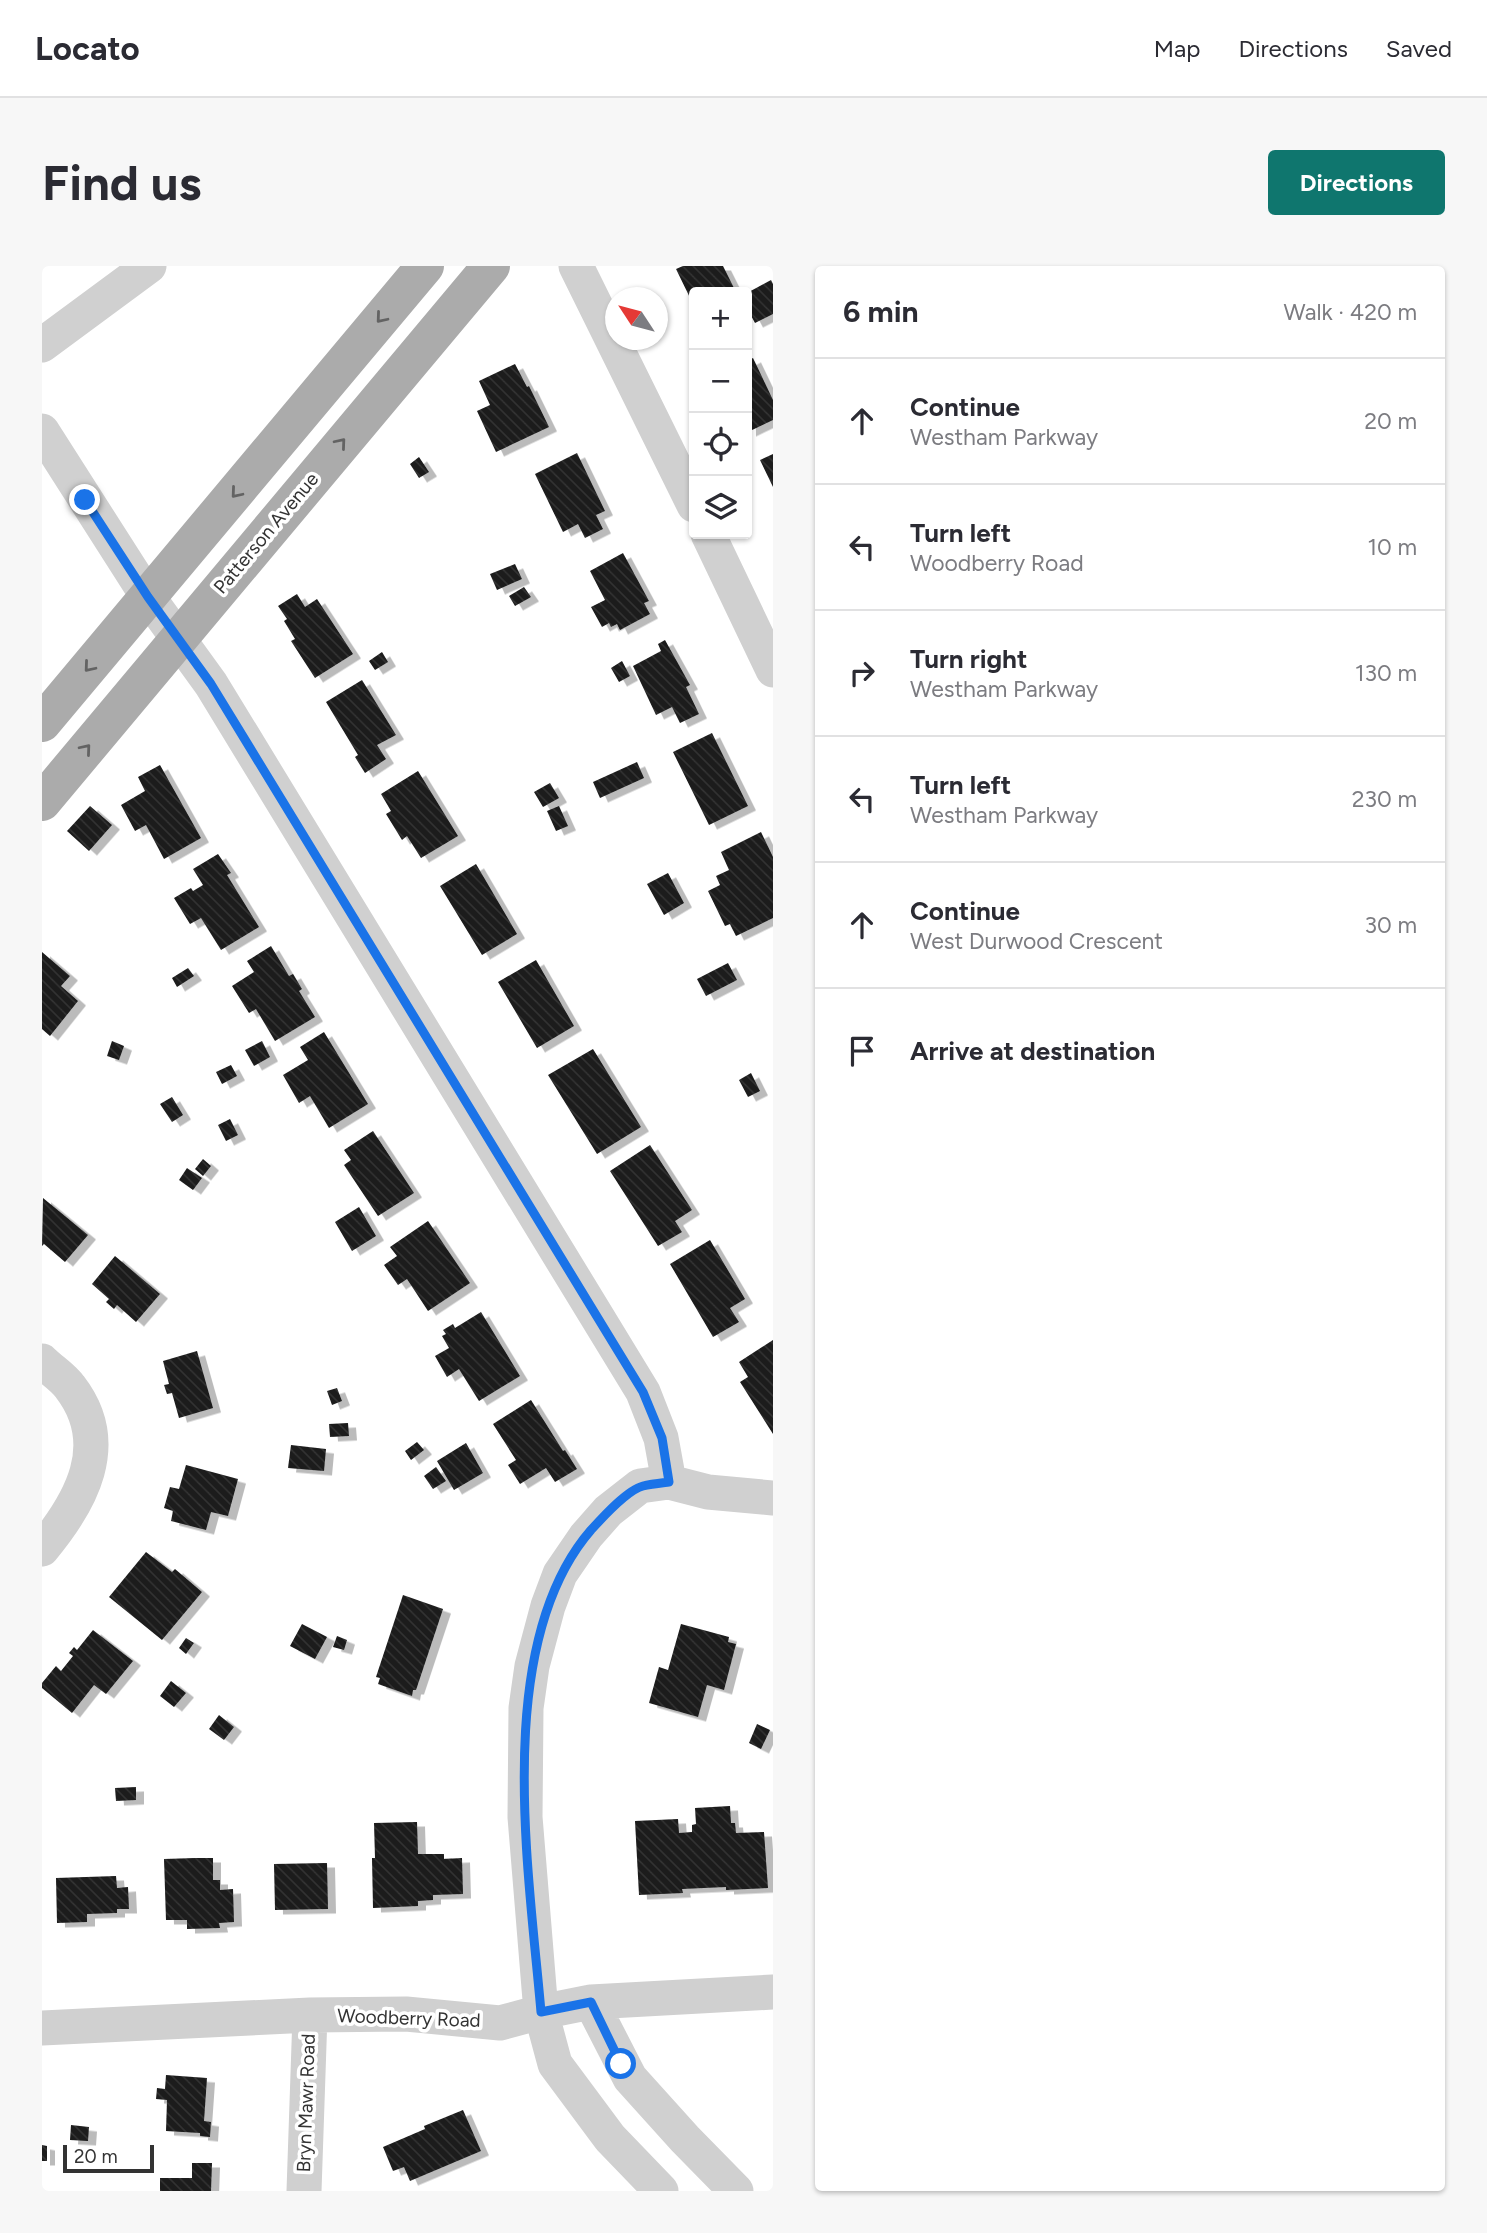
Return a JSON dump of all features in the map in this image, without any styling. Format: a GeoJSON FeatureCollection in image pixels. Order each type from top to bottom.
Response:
{"type":"FeatureCollection","features":[{"type":"Feature","properties":{"kind":"main road"},"geometry":{"type":"LineString","coordinates":[[42,723],[425,266]]}},
{"type":"Feature","properties":{"kind":"main road","name":"Patterson Avenue"},"geometry":{"type":"LineString","coordinates":[[42,802],[491,266]]}},
{"type":"Feature","properties":{"kind":"street"},"geometry":{"type":"LineString","coordinates":[[42,345],[149,266]]}},
{"type":"Feature","properties":{"kind":"street"},"geometry":{"type":"LineString","coordinates":[[576,266],[689,495]]}},
{"type":"Feature","properties":{"kind":"street"},"geometry":{"type":"LineString","coordinates":[[42,431],[148,597],[211,684],[643,1392],[662,1438],[669,1482]]}},
{"type":"Feature","properties":{"kind":"street"},"geometry":{"type":"LineString","coordinates":[[710,539],[773,670]]}},
{"type":"Feature","properties":{"kind":"street"},"geometry":{"type":"LineString","coordinates":[[42,1361],[69,1385],[82,1405],[92,1435],[91,1456],[78,1500],[42,1549]]}},
{"type":"Feature","properties":{"kind":"street"},"geometry":{"type":"LineString","coordinates":[[662,2191],[610,2138],[555,2064],[541,2012],[525,1818],[526,1708],[531,1666],[548,1605],[560,1574],[586,1536],[608,1511],[640,1486],[669,1482],[708,1492],[773,1498]]}},
{"type":"Feature","properties":{"kind":"street","name":"Woodberry Road"},"geometry":{"type":"LineString","coordinates":[[42,2028],[310,2015],[406,2014],[499,2023],[591,2002],[773,1992]]}},
{"type":"Feature","properties":{"kind":"street"},"geometry":{"type":"LineString","coordinates":[[591,2002],[629,2078],[736,2191]]}},
{"type":"Feature","properties":{"kind":"street","name":"Bryn Mawr Road"},"geometry":{"type":"LineString","coordinates":[[304,2191],[310,2015]]}},
{"type":"Feature","properties":{"kind":"building"},"geometry":{"type":"Polygon","coordinates":[[[683,266],[723,266],[734,287],[689,287],[689,296],[676,269],[683,266]]]}},
{"type":"Feature","properties":{"kind":"building"},"geometry":{"type":"Polygon","coordinates":[[[771,280],[773,284],[773,314],[755,323],[752,317],[752,290],[771,280]]]}},
{"type":"Feature","properties":{"kind":"building"},"geometry":{"type":"Polygon","coordinates":[[[752,358],[773,400],[773,420],[752,430],[752,413],[752,358]]]}},
{"type":"Feature","properties":{"kind":"building"},"geometry":{"type":"Polygon","coordinates":[[[515,364],[549,427],[496,452],[477,411],[490,405],[479,381],[515,364]]]}},
{"type":"Feature","properties":{"kind":"building"},"geometry":{"type":"Polygon","coordinates":[[[577,453],[605,511],[596,515],[603,529],[585,538],[578,524],[563,532],[535,474],[577,453]]]}},
{"type":"Feature","properties":{"kind":"building"},"geometry":{"type":"Polygon","coordinates":[[[773,454],[773,487],[760,460],[773,454]]]}},
{"type":"Feature","properties":{"kind":"building"},"geometry":{"type":"Polygon","coordinates":[[[419,457],[429,472],[419,478],[410,464],[419,457]]]}},
{"type":"Feature","properties":{"kind":"building"},"geometry":{"type":"Polygon","coordinates":[[[623,553],[649,601],[644,603],[650,614],[620,630],[617,624],[611,627],[609,623],[602,627],[591,607],[605,600],[590,571],[623,553]]]}},
{"type":"Feature","properties":{"kind":"building"},"geometry":{"type":"Polygon","coordinates":[[[515,564],[522,579],[497,590],[490,574],[515,564]]]}},
{"type":"Feature","properties":{"kind":"building"},"geometry":{"type":"Polygon","coordinates":[[[524,587],[531,597],[515,606],[509,596],[524,587]]]}},
{"type":"Feature","properties":{"kind":"building"},"geometry":{"type":"Polygon","coordinates":[[[297,594],[305,607],[317,599],[353,654],[315,678],[291,641],[295,639],[278,606],[297,594]]]}},
{"type":"Feature","properties":{"kind":"building"},"geometry":{"type":"Polygon","coordinates":[[[665,640],[690,685],[686,687],[699,714],[680,723],[672,707],[656,715],[633,666],[661,651],[658,644],[665,640]]]}},
{"type":"Feature","properties":{"kind":"building"},"geometry":{"type":"Polygon","coordinates":[[[382,652],[388,662],[375,670],[369,661],[382,652]]]}},
{"type":"Feature","properties":{"kind":"building"},"geometry":{"type":"Polygon","coordinates":[[[622,661],[630,676],[619,682],[611,668],[622,661]]]}},
{"type":"Feature","properties":{"kind":"building"},"geometry":{"type":"Polygon","coordinates":[[[362,680],[396,735],[377,745],[386,759],[365,773],[355,757],[358,755],[326,702],[362,680]]]}},
{"type":"Feature","properties":{"kind":"building"},"geometry":{"type":"Polygon","coordinates":[[[712,733],[748,806],[709,825],[673,752],[712,733]]]}},
{"type":"Feature","properties":{"kind":"building"},"geometry":{"type":"Polygon","coordinates":[[[637,762],[644,778],[600,798],[593,782],[637,762]]]}},
{"type":"Feature","properties":{"kind":"building"},"geometry":{"type":"Polygon","coordinates":[[[160,765],[201,838],[164,859],[146,825],[135,831],[121,805],[145,791],[138,777],[160,765]]]}},
{"type":"Feature","properties":{"kind":"building"},"geometry":{"type":"Polygon","coordinates":[[[418,771],[458,836],[421,858],[407,836],[402,840],[386,814],[391,811],[381,794],[418,771]]]}},
{"type":"Feature","properties":{"kind":"building"},"geometry":{"type":"Polygon","coordinates":[[[550,783],[559,798],[543,807],[534,792],[550,783]]]}},
{"type":"Feature","properties":{"kind":"building"},"geometry":{"type":"Polygon","coordinates":[[[90,806],[112,825],[89,851],[67,831],[90,806]]]}},
{"type":"Feature","properties":{"kind":"building"},"geometry":{"type":"Polygon","coordinates":[[[559,806],[568,826],[556,831],[547,811],[559,806]]]}},
{"type":"Feature","properties":{"kind":"building"},"geometry":{"type":"Polygon","coordinates":[[[761,832],[773,857],[773,918],[736,936],[730,924],[725,926],[708,891],[720,885],[716,876],[729,870],[721,852],[761,832]]]}},
{"type":"Feature","properties":{"kind":"building"},"geometry":{"type":"Polygon","coordinates":[[[218,854],[231,873],[227,875],[259,927],[221,950],[201,918],[190,924],[174,898],[191,888],[193,891],[203,885],[193,869],[218,854]]]}},
{"type":"Feature","properties":{"kind":"building"},"geometry":{"type":"Polygon","coordinates":[[[476,864],[517,934],[482,955],[440,886],[476,864]]]}},
{"type":"Feature","properties":{"kind":"building"},"geometry":{"type":"Polygon","coordinates":[[[668,873],[684,903],[664,915],[647,884],[668,873]]]}},
{"type":"Feature","properties":{"kind":"building"},"geometry":{"type":"Polygon","coordinates":[[[271,946],[289,976],[293,974],[302,989],[299,991],[315,1017],[275,1041],[256,1009],[249,1013],[232,986],[254,972],[247,961],[271,946]]]}},
{"type":"Feature","properties":{"kind":"building"},"geometry":{"type":"Polygon","coordinates":[[[42,952],[70,976],[61,986],[78,1001],[50,1036],[42,1029],[42,952]]]}},
{"type":"Feature","properties":{"kind":"building"},"geometry":{"type":"Polygon","coordinates":[[[536,960],[574,1026],[537,1048],[498,982],[536,960]]]}},
{"type":"Feature","properties":{"kind":"building"},"geometry":{"type":"Polygon","coordinates":[[[728,963],[737,980],[706,996],[697,979],[728,963]]]}},
{"type":"Feature","properties":{"kind":"building"},"geometry":{"type":"Polygon","coordinates":[[[188,968],[194,976],[177,987],[172,978],[188,968]]]}},
{"type":"Feature","properties":{"kind":"building"},"geometry":{"type":"Polygon","coordinates":[[[324,1032],[368,1104],[329,1128],[310,1096],[299,1103],[283,1075],[308,1060],[300,1047],[324,1032]]]}},
{"type":"Feature","properties":{"kind":"building"},"geometry":{"type":"Polygon","coordinates":[[[112,1041],[124,1046],[119,1060],[107,1056],[112,1041]]]}},
{"type":"Feature","properties":{"kind":"building"},"geometry":{"type":"Polygon","coordinates":[[[262,1041],[270,1057],[254,1066],[245,1050],[262,1041]]]}},
{"type":"Feature","properties":{"kind":"building"},"geometry":{"type":"Polygon","coordinates":[[[593,1049],[641,1127],[597,1154],[548,1075],[593,1049]]]}},
{"type":"Feature","properties":{"kind":"building"},"geometry":{"type":"Polygon","coordinates":[[[231,1065],[237,1076],[222,1084],[216,1072],[231,1065]]]}},
{"type":"Feature","properties":{"kind":"building"},"geometry":{"type":"Polygon","coordinates":[[[751,1073],[760,1091],[748,1097],[739,1080],[751,1073]]]}},
{"type":"Feature","properties":{"kind":"building"},"geometry":{"type":"Polygon","coordinates":[[[172,1097],[183,1115],[172,1122],[160,1104],[172,1097]]]}},
{"type":"Feature","properties":{"kind":"building"},"geometry":{"type":"Polygon","coordinates":[[[230,1119],[238,1135],[226,1141],[218,1125],[230,1119]]]}},
{"type":"Feature","properties":{"kind":"building"},"geometry":{"type":"Polygon","coordinates":[[[373,1131],[414,1193],[378,1216],[344,1165],[351,1160],[344,1150],[373,1131]]]}},
{"type":"Feature","properties":{"kind":"building"},"geometry":{"type":"Polygon","coordinates":[[[650,1145],[692,1210],[675,1221],[682,1232],[658,1246],[610,1171],[650,1145]]]}},
{"type":"Feature","properties":{"kind":"building"},"geometry":{"type":"Polygon","coordinates":[[[203,1159],[211,1166],[203,1176],[195,1169],[203,1159]]]}},
{"type":"Feature","properties":{"kind":"building"},"geometry":{"type":"Polygon","coordinates":[[[187,1168],[202,1178],[193,1190],[179,1180],[187,1168]]]}},
{"type":"Feature","properties":{"kind":"building"},"geometry":{"type":"Polygon","coordinates":[[[43,1198],[88,1235],[65,1262],[44,1244],[42,1246],[43,1198]]]}},
{"type":"Feature","properties":{"kind":"building"},"geometry":{"type":"Polygon","coordinates":[[[359,1207],[376,1236],[352,1251],[335,1222],[359,1207]]]}},
{"type":"Feature","properties":{"kind":"building"},"geometry":{"type":"Polygon","coordinates":[[[428,1221],[470,1283],[428,1311],[407,1279],[398,1285],[384,1265],[397,1256],[390,1247],[428,1221]]]}},
{"type":"Feature","properties":{"kind":"building"},"geometry":{"type":"Polygon","coordinates":[[[710,1240],[745,1299],[730,1308],[739,1322],[713,1337],[670,1264],[710,1240]]]}},
{"type":"Feature","properties":{"kind":"building"},"geometry":{"type":"Polygon","coordinates":[[[115,1256],[160,1294],[136,1322],[117,1305],[114,1309],[106,1302],[109,1299],[92,1284],[115,1256]]]}},
{"type":"Feature","properties":{"kind":"building"},"geometry":{"type":"Polygon","coordinates":[[[481,1312],[520,1376],[479,1401],[459,1369],[447,1377],[435,1356],[449,1348],[442,1336],[446,1334],[443,1330],[453,1324],[455,1328],[481,1312]]]}},
{"type":"Feature","properties":{"kind":"building"},"geometry":{"type":"Polygon","coordinates":[[[773,1340],[773,1434],[740,1382],[748,1377],[739,1362],[773,1340]]]}},
{"type":"Feature","properties":{"kind":"building"},"geometry":{"type":"Polygon","coordinates":[[[197,1351],[213,1408],[179,1418],[172,1393],[167,1394],[164,1385],[169,1384],[163,1361],[197,1351]]]}},
{"type":"Feature","properties":{"kind":"building"},"geometry":{"type":"Polygon","coordinates":[[[337,1388],[342,1401],[332,1405],[327,1391],[337,1388]]]}},
{"type":"Feature","properties":{"kind":"building"},"geometry":{"type":"Polygon","coordinates":[[[531,1400],[577,1469],[555,1482],[546,1468],[520,1484],[508,1465],[516,1460],[493,1424],[531,1400]]]}},
{"type":"Feature","properties":{"kind":"building"},"geometry":{"type":"Polygon","coordinates":[[[348,1423],[349,1436],[330,1437],[329,1424],[348,1423]]]}},
{"type":"Feature","properties":{"kind":"building"},"geometry":{"type":"Polygon","coordinates":[[[417,1442],[424,1450],[411,1460],[405,1451],[417,1442]]]}},
{"type":"Feature","properties":{"kind":"building"},"geometry":{"type":"Polygon","coordinates":[[[466,1443],[483,1473],[454,1490],[437,1461],[466,1443]]]}},
{"type":"Feature","properties":{"kind":"building"},"geometry":{"type":"Polygon","coordinates":[[[291,1445],[326,1449],[324,1471],[288,1468],[291,1445]]]}},
{"type":"Feature","properties":{"kind":"building"},"geometry":{"type":"Polygon","coordinates":[[[186,1465],[238,1479],[228,1516],[211,1512],[206,1530],[171,1521],[173,1511],[164,1508],[170,1487],[179,1489],[186,1465]]]}},
{"type":"Feature","properties":{"kind":"building"},"geometry":{"type":"Polygon","coordinates":[[[436,1467],[446,1481],[433,1489],[424,1476],[436,1467]]]}},
{"type":"Feature","properties":{"kind":"building"},"geometry":{"type":"Polygon","coordinates":[[[146,1552],[172,1572],[175,1569],[202,1592],[162,1640],[109,1597],[146,1552]]]}},
{"type":"Feature","properties":{"kind":"building"},"geometry":{"type":"Polygon","coordinates":[[[403,1595],[443,1609],[412,1696],[378,1684],[380,1678],[376,1677],[403,1595]]]}},
{"type":"Feature","properties":{"kind":"building"},"geometry":{"type":"Polygon","coordinates":[[[302,1624],[327,1637],[315,1659],[290,1646],[302,1624]]]}},
{"type":"Feature","properties":{"kind":"building"},"geometry":{"type":"Polygon","coordinates":[[[681,1624],[729,1637],[728,1642],[736,1644],[724,1690],[707,1685],[698,1717],[649,1703],[659,1667],[668,1670],[681,1624]]]}},
{"type":"Feature","properties":{"kind":"building"},"geometry":{"type":"Polygon","coordinates":[[[93,1630],[133,1661],[106,1694],[94,1685],[72,1713],[42,1688],[42,1683],[56,1666],[61,1671],[73,1656],[69,1653],[74,1647],[77,1650],[93,1630]]]}},
{"type":"Feature","properties":{"kind":"building"},"geometry":{"type":"Polygon","coordinates":[[[337,1636],[347,1640],[344,1650],[333,1647],[337,1636]]]}},
{"type":"Feature","properties":{"kind":"building"},"geometry":{"type":"Polygon","coordinates":[[[186,1638],[194,1643],[186,1654],[179,1648],[186,1638]]]}},
{"type":"Feature","properties":{"kind":"building"},"geometry":{"type":"Polygon","coordinates":[[[171,1681],[186,1693],[174,1707],[160,1696],[171,1681]]]}},
{"type":"Feature","properties":{"kind":"building"},"geometry":{"type":"Polygon","coordinates":[[[219,1715],[234,1727],[224,1740],[209,1729],[219,1715]]]}},
{"type":"Feature","properties":{"kind":"building"},"geometry":{"type":"Polygon","coordinates":[[[757,1724],[770,1730],[761,1749],[749,1743],[757,1724]]]}},
{"type":"Feature","properties":{"kind":"building"},"geometry":{"type":"Polygon","coordinates":[[[136,1787],[136,1800],[116,1801],[115,1788],[136,1787]]]}},
{"type":"Feature","properties":{"kind":"building"},"geometry":{"type":"Polygon","coordinates":[[[730,1806],[731,1823],[735,1823],[736,1833],[764,1832],[768,1888],[682,1889],[683,1893],[639,1895],[635,1821],[678,1819],[679,1833],[692,1832],[692,1825],[696,1824],[695,1808],[730,1806]]]}},
{"type":"Feature","properties":{"kind":"building"},"geometry":{"type":"Polygon","coordinates":[[[417,1822],[418,1854],[444,1854],[444,1859],[462,1858],[463,1894],[433,1895],[433,1900],[418,1901],[418,1906],[373,1908],[374,1823],[417,1822]]]}},
{"type":"Feature","properties":{"kind":"building"},"geometry":{"type":"Polygon","coordinates":[[[213,1858],[213,1880],[220,1880],[220,1890],[233,1889],[234,1922],[219,1923],[220,1928],[187,1929],[187,1920],[166,1920],[164,1859],[213,1858]]]}},
{"type":"Feature","properties":{"kind":"building"},"geometry":{"type":"Polygon","coordinates":[[[327,1863],[328,1909],[275,1910],[274,1864],[327,1863]]]}},
{"type":"Feature","properties":{"kind":"building"},"geometry":{"type":"Polygon","coordinates":[[[116,1876],[117,1888],[128,1887],[129,1909],[117,1909],[117,1913],[87,1914],[87,1922],[57,1923],[56,1878],[116,1876]]]}},
{"type":"Feature","properties":{"kind":"building"},"geometry":{"type":"Polygon","coordinates":[[[166,2075],[207,2078],[204,2121],[211,2122],[210,2137],[200,2136],[200,2133],[166,2131],[167,2100],[156,2099],[157,2088],[165,2089],[166,2075]]]}},
{"type":"Feature","properties":{"kind":"building"},"geometry":{"type":"Polygon","coordinates":[[[463,2110],[481,2151],[410,2181],[404,2167],[393,2171],[383,2147],[463,2110]]]}},
{"type":"Feature","properties":{"kind":"building"},"geometry":{"type":"Polygon","coordinates":[[[71,2125],[89,2127],[88,2141],[70,2140],[71,2125]]]}},
{"type":"Feature","properties":{"kind":"building"},"geometry":{"type":"Polygon","coordinates":[[[42,2145],[47,2146],[47,2161],[42,2161],[42,2145]]]}},
{"type":"Feature","properties":{"kind":"building"},"geometry":{"type":"Polygon","coordinates":[[[192,2163],[212,2163],[211,2191],[160,2191],[160,2178],[192,2178],[192,2163]]]}},
{"type":"Feature","properties":{"kind":"route"},"geometry":{"type":"LineString","coordinates":[[85,500],[148,597],[211,684],[643,1392],[662,1438],[669,1482],[640,1486],[608,1511],[586,1536],[560,1574],[548,1605],[531,1666],[526,1708],[525,1818],[541,2012],[591,2002],[621,2064]]}}]}
